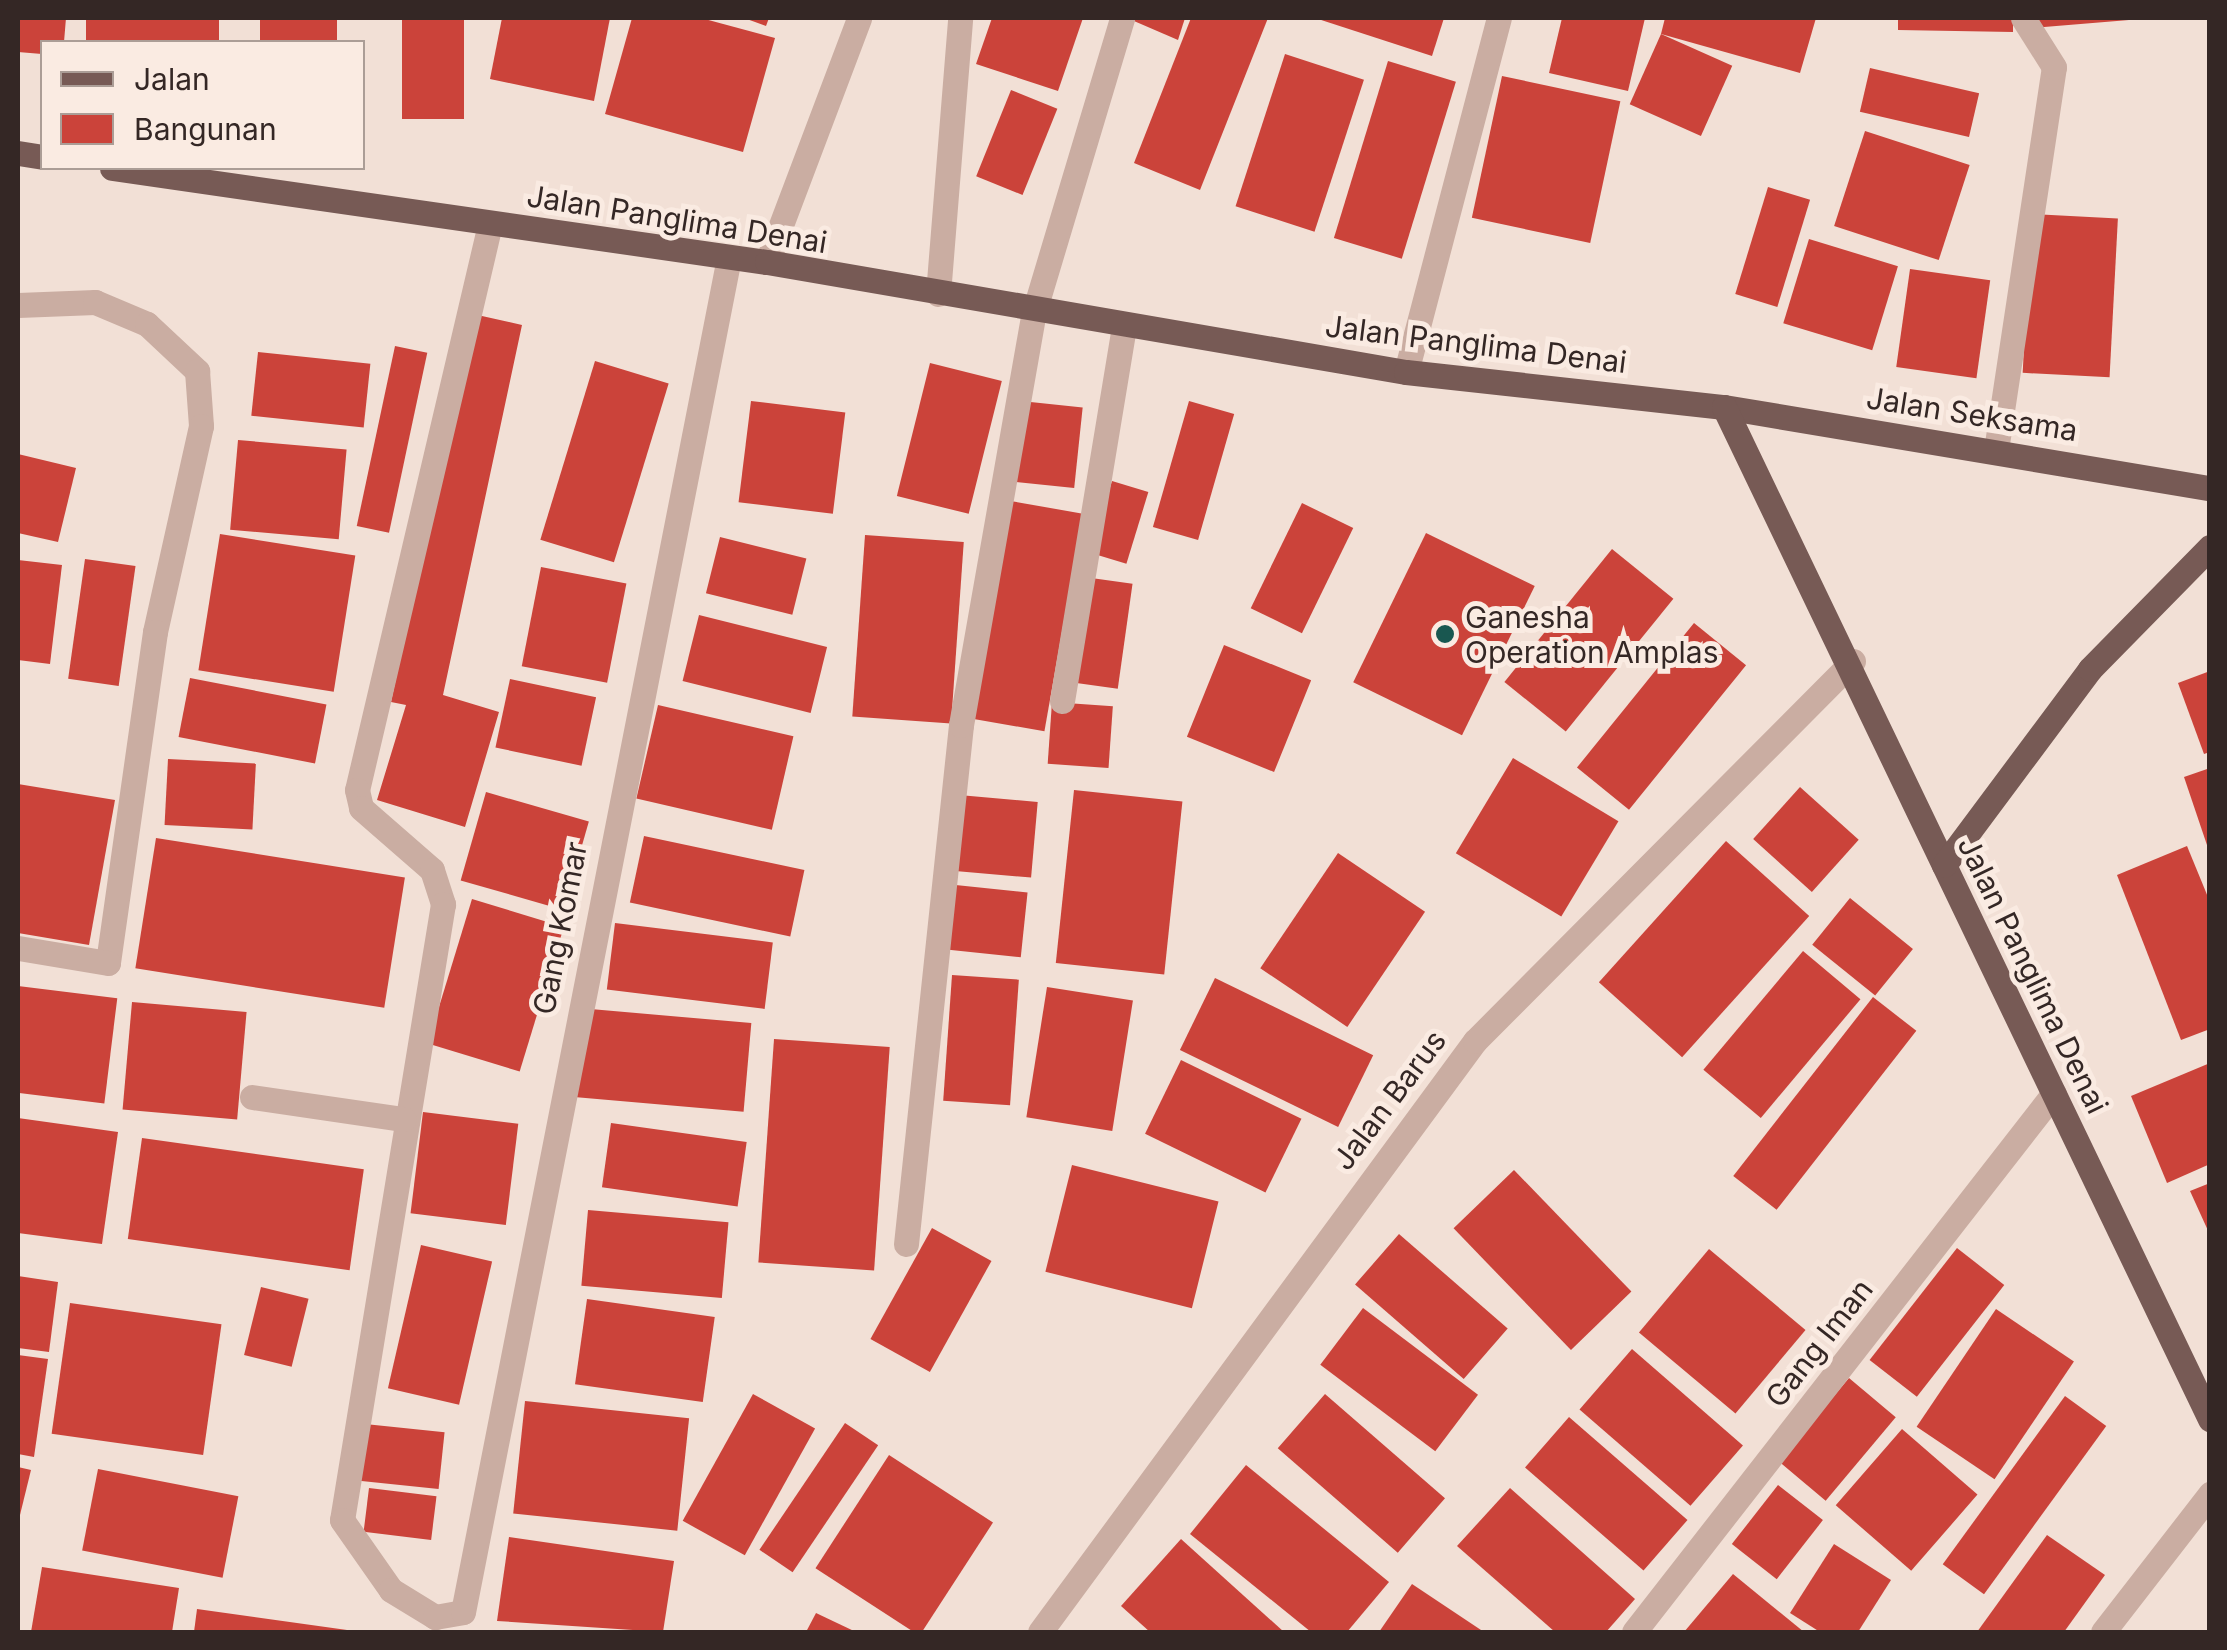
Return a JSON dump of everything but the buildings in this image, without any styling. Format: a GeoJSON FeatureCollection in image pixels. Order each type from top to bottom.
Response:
{"type":"FeatureCollection","features":[{"type":"Feature","properties":{"kind":"main road","name":"Jalan Panglima Denai"},"geometry":{"type":"LineString","coordinates":[[126,170],[767,262],[1034,312],[1406,372],[1724,407],[1853,661],[1944,866],[2210,1418]]}},
{"type":"Feature","properties":{"kind":"main road","name":"Jalan Seksama"},"geometry":{"type":"LineString","coordinates":[[1724,407],[2210,488]]}},
{"type":"Feature","properties":{"kind":"main road"},"geometry":{"type":"LineString","coordinates":[[1944,866],[2090,669],[2210,547]]}},
{"type":"Feature","properties":{"kind":"street"},"geometry":{"type":"LineString","coordinates":[[767,262],[859,18]]}},
{"type":"Feature","properties":{"kind":"street"},"geometry":{"type":"LineString","coordinates":[[938,294],[960,18]]}},
{"type":"Feature","properties":{"kind":"street"},"geometry":{"type":"LineString","coordinates":[[906,1244],[961,725],[1034,312],[1122,18]]}},
{"type":"Feature","properties":{"kind":"street"},"geometry":{"type":"LineString","coordinates":[[1406,372],[1499,18]]}},
{"type":"Feature","properties":{"kind":"street"},"geometry":{"type":"LineString","coordinates":[[1996,450],[2054,67],[2023,18]]}},
{"type":"Feature","properties":{"kind":"street"},"geometry":{"type":"LineString","coordinates":[[252,1097],[403,1119],[443,904],[432,870],[361,808],[357,790],[490,224]]}},
{"type":"Feature","properties":{"kind":"street","name":"Gang Komar"},"geometry":{"type":"LineString","coordinates":[[403,1119],[342,1520],[391,1590],[435,1617],[463,1612],[729,258]]}},
{"type":"Feature","properties":{"kind":"street"},"geometry":{"type":"LineString","coordinates":[[18,305],[95,302],[147,324],[196,370],[202,426],[155,632],[108,963],[18,948]]}},
{"type":"Feature","properties":{"kind":"street"},"geometry":{"type":"LineString","coordinates":[[1062,701],[1124,326]]}},
{"type":"Feature","properties":{"kind":"street","name":"Jalan Barus"},"geometry":{"type":"LineString","coordinates":[[1040,1632],[1475,1040],[1853,661]]}},
{"type":"Feature","properties":{"kind":"street","name":"Gang Iman"},"geometry":{"type":"LineString","coordinates":[[1634,1632],[2054,1093]]}},
{"type":"Feature","properties":{"kind":"street"},"geometry":{"type":"LineString","coordinates":[[2103,1632],[2210,1494]]}},
{"type":"Feature","properties":{"kind":"place","name":"Ganesha Operation Amplas"},"geometry":{"type":"Point","coordinates":[1445,634]}}]}
